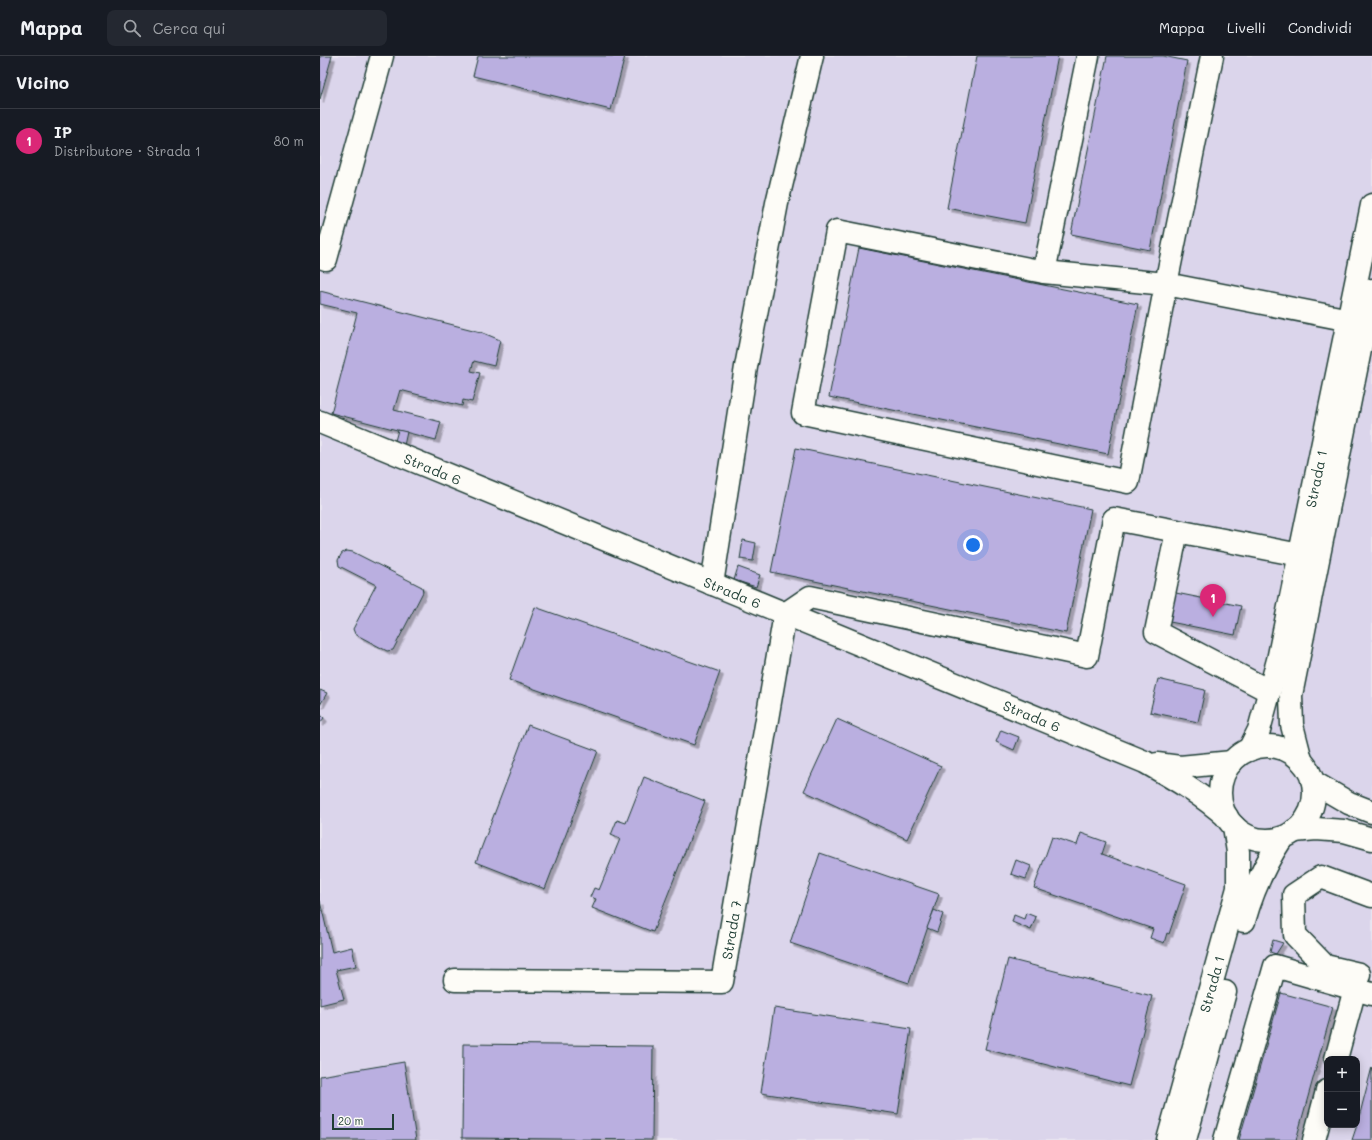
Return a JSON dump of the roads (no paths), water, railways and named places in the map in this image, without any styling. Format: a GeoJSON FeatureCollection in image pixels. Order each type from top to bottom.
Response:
{"type":"FeatureCollection","features":[{"type":"Feature","properties":{"kind":"street"},"geometry":{"type":"LineString","coordinates":[[320,257],[326,259],[382,56]]}},
{"type":"Feature","properties":{"kind":"street"},"geometry":{"type":"LineString","coordinates":[[712,584],[746,367],[777,203],[812,56]]}},
{"type":"Feature","properties":{"kind":"street"},"geometry":{"type":"LineString","coordinates":[[1044,272],[1088,56]]}},
{"type":"Feature","properties":{"kind":"street"},"geometry":{"type":"LineString","coordinates":[[1212,56],[1166,284],[1128,482],[802,412],[837,231],[1044,272],[1166,284],[1357,321]]}},
{"type":"Feature","properties":{"kind":"street","name":"Strada 1"},"geometry":{"type":"LineString","coordinates":[[1301,760],[1292,725],[1291,695],[1314,576],[1357,321],[1372,205]]}},
{"type":"Feature","properties":{"kind":"street","name":"Strada 1"},"geometry":{"type":"LineString","coordinates":[[1249,750],[1259,730],[1278,660],[1300,555],[1357,321],[1372,290]]}},
{"type":"Feature","properties":{"kind":"street","name":"Strada 6"},"geometry":{"type":"LineString","coordinates":[[320,422],[1145,762],[1188,786],[1210,802],[1230,822]]}},
{"type":"Feature","properties":{"kind":"street"},"geometry":{"type":"LineString","coordinates":[[785,614],[810,597],[1087,656],[1114,519],[1300,555],[1314,576]]}},
{"type":"Feature","properties":{"kind":"street"},"geometry":{"type":"LineString","coordinates":[[1177,531],[1156,632],[1269,691]]}},
{"type":"Feature","properties":{"kind":"street","name":"Strada 7"},"geometry":{"type":"LineString","coordinates":[[455,980],[722,982],[785,614]]}},
{"type":"Feature","properties":{"kind":"street"},"geometry":{"type":"LineString","coordinates":[[1288,834],[1306,820],[1312,806],[1314,798],[1313,782],[1308,770],[1301,760],[1290,752],[1276,747],[1263,746],[1249,750],[1232,762],[1222,779],[1220,789],[1222,803],[1230,822],[1242,833],[1262,840],[1272,840],[1288,834],[1316,829],[1344,831],[1372,839]]}},
{"type":"Feature","properties":{"kind":"street","name":"Strada 6"},"geometry":{"type":"LineString","coordinates":[[1145,762],[1180,767],[1232,762]]}},
{"type":"Feature","properties":{"kind":"street"},"geometry":{"type":"LineString","coordinates":[[1313,782],[1350,803],[1372,812]]}},
{"type":"Feature","properties":{"kind":"street","name":"Strada 1"},"geometry":{"type":"LineString","coordinates":[[1168,1140],[1238,888],[1238,852],[1230,822]]}},
{"type":"Feature","properties":{"kind":"street","name":"Strada 1"},"geometry":{"type":"LineString","coordinates":[[1185,1140],[1250,897],[1266,863],[1288,834]]}},
{"type":"Feature","properties":{"kind":"street"},"geometry":{"type":"LineString","coordinates":[[1337,1056],[1363,992],[1359,974],[1326,966],[1294,935],[1294,895],[1321,877],[1372,896]]}},
{"type":"Feature","properties":{"kind":"street"},"geometry":{"type":"LineString","coordinates":[[1225,1140],[1275,966],[1363,992]]}},
{"type":"Feature","properties":{"kind":"street"},"geometry":{"type":"LineString","coordinates":[[1314,1140],[1327,1092]]}},
{"type":"Feature","properties":{"kind":"place","name":"IP"},"geometry":{"type":"Point","coordinates":[1213,617]}}]}
